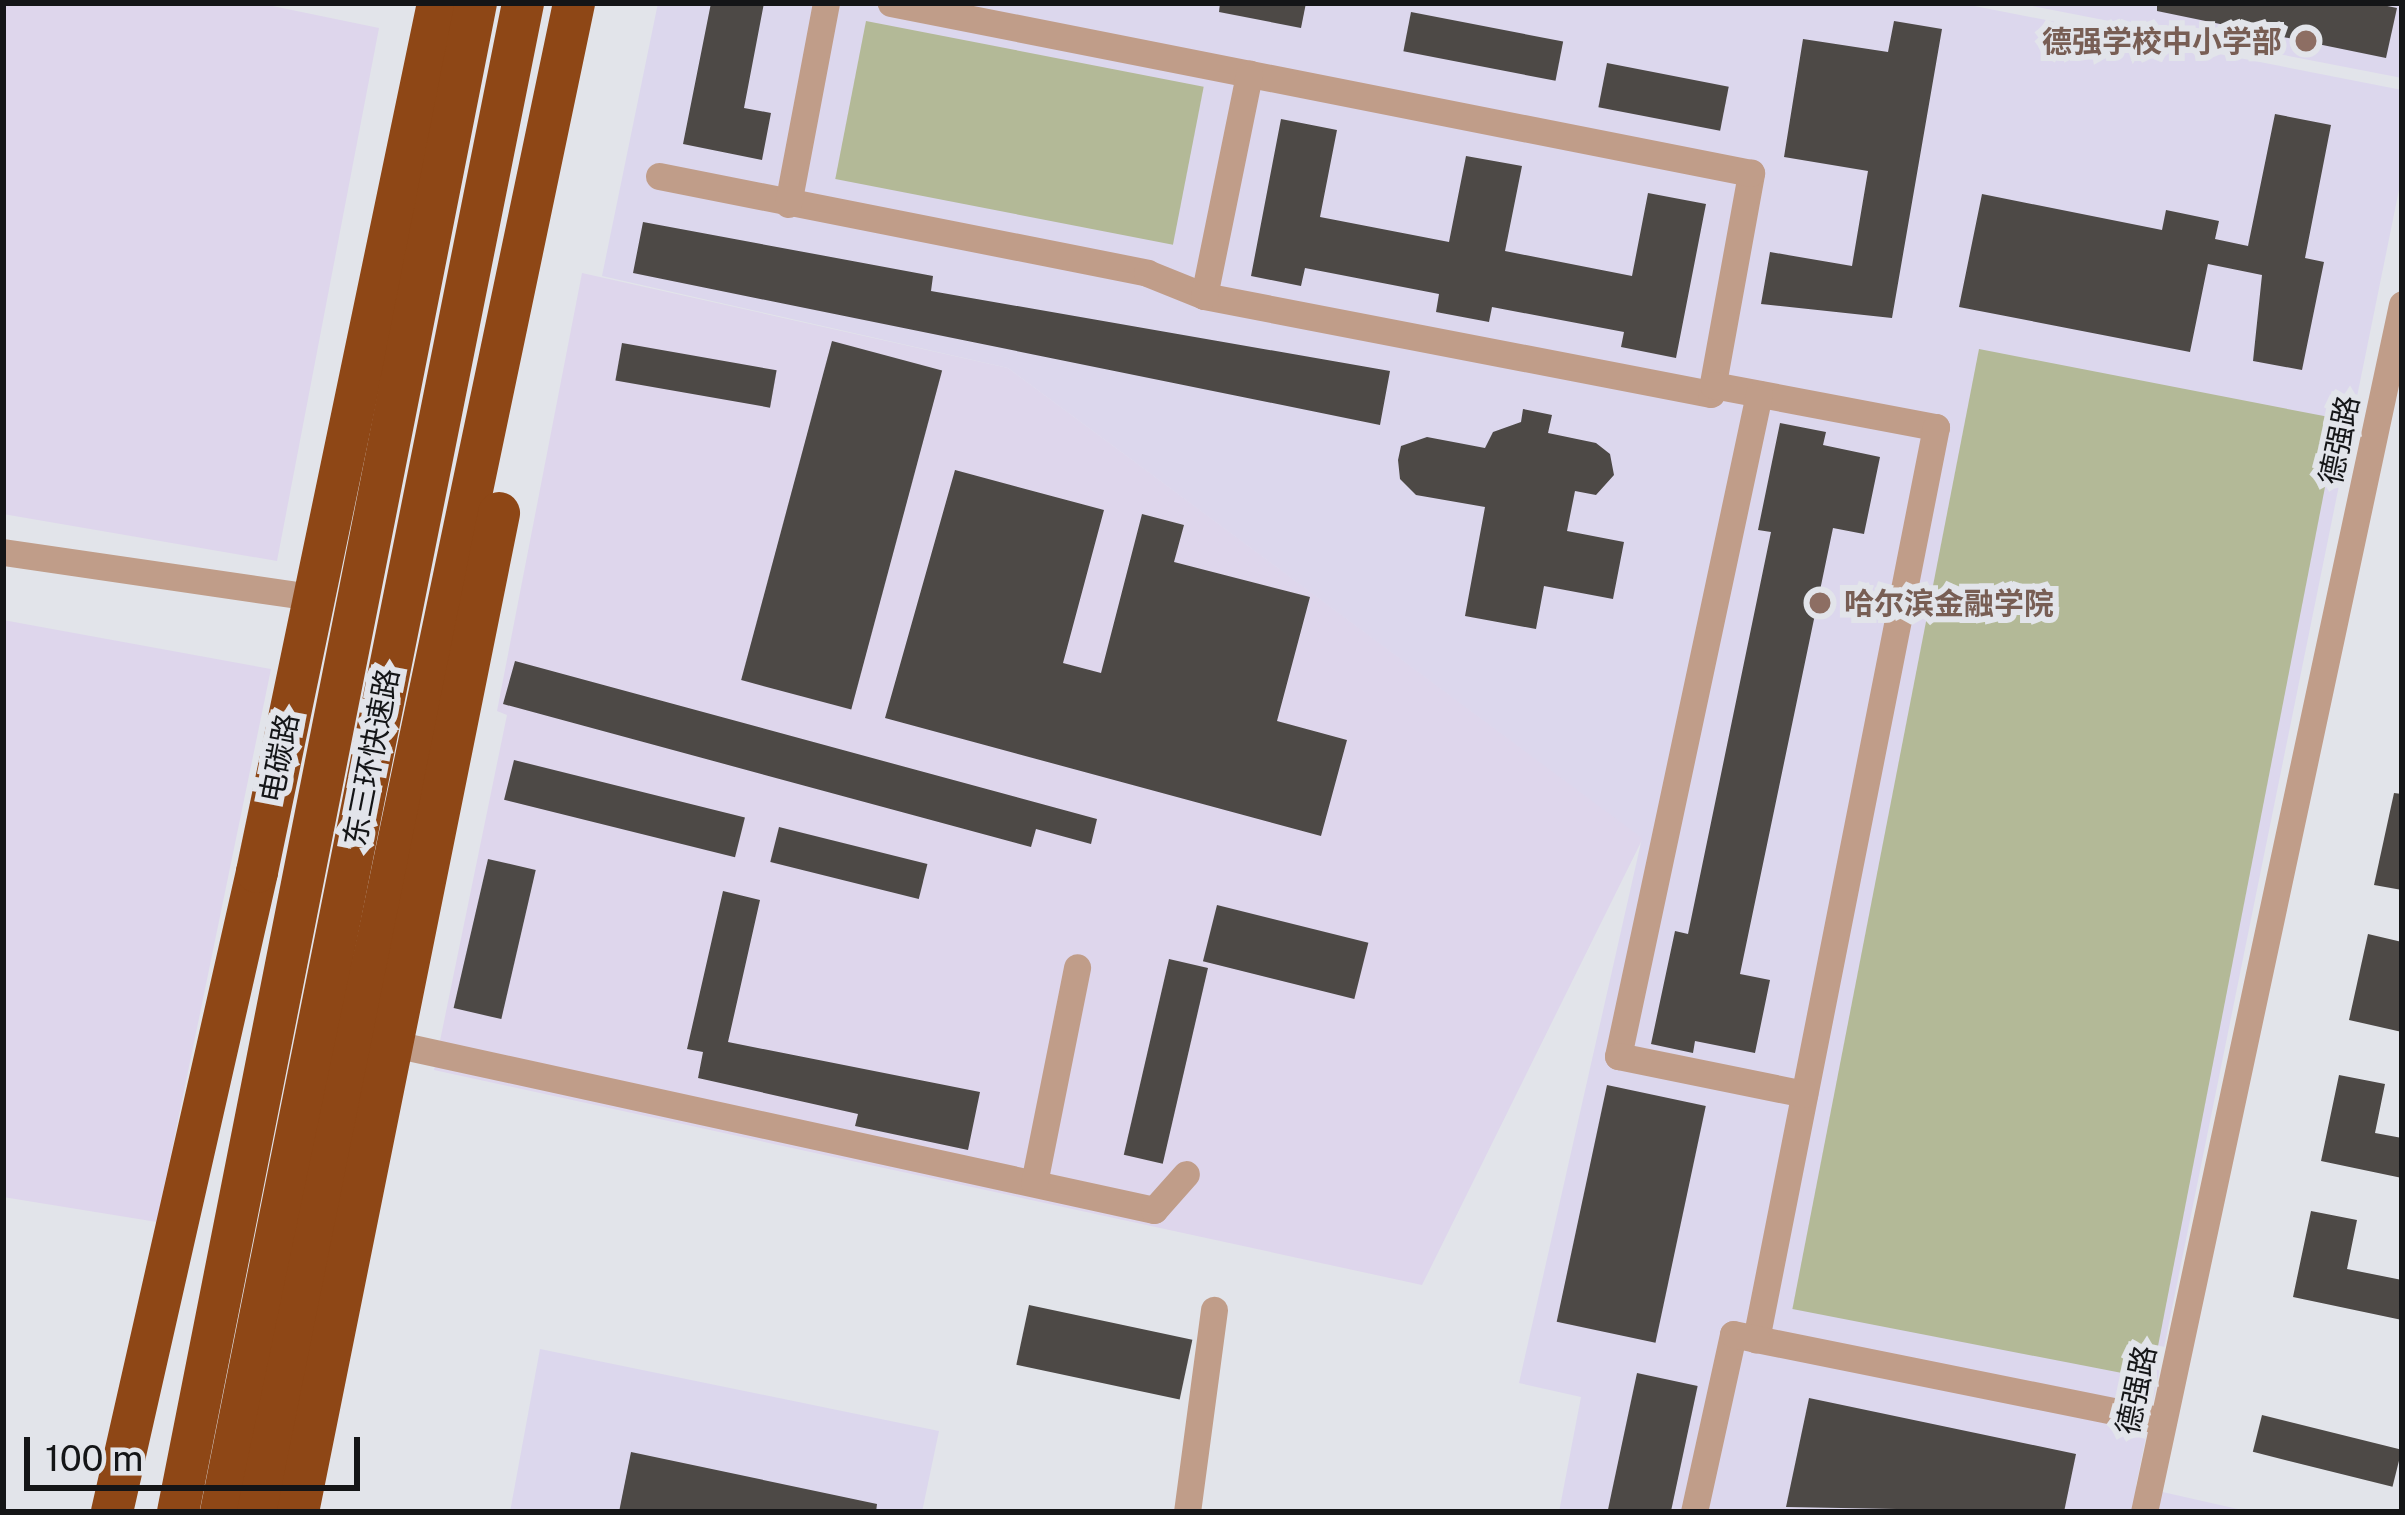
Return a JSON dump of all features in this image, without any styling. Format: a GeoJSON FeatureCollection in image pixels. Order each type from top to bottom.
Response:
{"type":"FeatureCollection","features":[{"type":"Feature","properties":{"kind":"highway"},"geometry":{"type":"LineString","coordinates":[[148,1512],[426,128],[439,3]]}},
{"type":"Feature","properties":{"kind":"highway","name":"电碳路"},"geometry":{"type":"LineString","coordinates":[[112,1512],[439,3]]}},
{"type":"Feature","properties":{"kind":"highway","name":"东三环快速路"},"geometry":{"type":"LineString","coordinates":[[178,1512],[476,3]]}},
{"type":"Feature","properties":{"kind":"highway","name":"东三环快速路"},"geometry":{"type":"LineString","coordinates":[[221,1512],[523,3]]}},
{"type":"Feature","properties":{"kind":"highway"},"geometry":{"type":"LineString","coordinates":[[258,1512],[574,3]]}},
{"type":"Feature","properties":{"kind":"highway"},"geometry":{"type":"LineString","coordinates":[[298,1512],[598,3]]}},
{"type":"Feature","properties":{"kind":"street"},"geometry":{"type":"LineString","coordinates":[[788,204],[826,3]]}},
{"type":"Feature","properties":{"kind":"street"},"geometry":{"type":"LineString","coordinates":[[659,176],[1147,273],[1204,296],[1711,394],[1751,173],[891,3]]}},
{"type":"Feature","properties":{"kind":"street"},"geometry":{"type":"LineString","coordinates":[[1204,296],[1250,74]]}},
{"type":"Feature","properties":{"kind":"street","name":"德强路"},"geometry":{"type":"LineString","coordinates":[[2402,304],[2154,1465],[2171,1462],[2402,383]]}},
{"type":"Feature","properties":{"kind":"street"},"geometry":{"type":"LineString","coordinates":[[1713,385],[1936,427],[1756,1339]]}},
{"type":"Feature","properties":{"kind":"street"},"geometry":{"type":"LineString","coordinates":[[1759,394],[1618,1056],[1804,1094]]}},
{"type":"Feature","properties":{"kind":"street"},"geometry":{"type":"LineString","coordinates":[[3,552],[310,597]]}},
{"type":"Feature","properties":{"kind":"street"},"geometry":{"type":"LineString","coordinates":[[1034,1184],[1077,967]]}},
{"type":"Feature","properties":{"kind":"street"},"geometry":{"type":"LineString","coordinates":[[394,1044],[1154,1210],[1186,1174]]}},
{"type":"Feature","properties":{"kind":"street"},"geometry":{"type":"LineString","coordinates":[[1187,1512],[1214,1310]]}},
{"type":"Feature","properties":{"kind":"street"},"geometry":{"type":"LineString","coordinates":[[1694,1512],[1733,1334],[2163,1421]]}},
{"type":"Feature","properties":{"kind":"street"},"geometry":{"type":"LineString","coordinates":[[2144,1512],[2154,1465]]}},
{"type":"Feature","properties":{"kind":"shaded area"},"geometry":{"type":"Polygon","coordinates":[[[3,3],[258,3],[379,28],[277,561],[3,514],[3,3]]]}},
{"type":"Feature","properties":{"kind":"shaded area","name":"哈尔滨金融学院"},"geometry":{"type":"Polygon","coordinates":[[[658,3],[1959,3],[2402,90],[2402,175],[2136,1486],[2251,1512],[1559,1512],[1581,1397],[1519,1383],[1642,838],[1008,368],[602,276],[658,3]]]}},
{"type":"Feature","properties":{"kind":"shaded area","name":"德强学校中小学部"},"geometry":{"type":"Polygon","coordinates":[[[2017,3],[2402,3],[2402,78],[2017,3]]]}},
{"type":"Feature","properties":{"kind":"shaded area"},"geometry":{"type":"Polygon","coordinates":[[[582,273],[1008,368],[1643,838],[1422,1285],[434,1070],[507,715],[497,711],[582,273]]]}},
{"type":"Feature","properties":{"kind":"shaded area"},"geometry":{"type":"Polygon","coordinates":[[[3,620],[271,669],[157,1222],[3,1197],[3,620]]]}},
{"type":"Feature","properties":{"kind":"shaded area"},"geometry":{"type":"Polygon","coordinates":[[[540,1349],[939,1431],[922,1512],[510,1512],[540,1349]]]}},
{"type":"Feature","properties":{"kind":"green space"},"geometry":{"type":"Polygon","coordinates":[[[866,21],[1204,87],[1173,245],[835,179],[866,21]]]}},
{"type":"Feature","properties":{"kind":"green space"},"geometry":{"type":"Polygon","coordinates":[[[1979,349],[2338,419],[2152,1379],[1792,1309],[1979,349]]]}},
{"type":"Feature","properties":{"kind":"building"},"geometry":{"type":"Polygon","coordinates":[[[711,3],[764,3],[744,108],[771,113],[762,160],[683,144],[711,3]]]}},
{"type":"Feature","properties":{"kind":"building"},"geometry":{"type":"Polygon","coordinates":[[[1220,3],[1306,3],[1301,28],[1219,12],[1220,3]]]}},
{"type":"Feature","properties":{"kind":"building"},"geometry":{"type":"Polygon","coordinates":[[[2157,3],[2373,3],[2397,8],[2386,58],[2157,11],[2157,3]]]}},
{"type":"Feature","properties":{"kind":"building"},"geometry":{"type":"Polygon","coordinates":[[[1411,12],[1563,42],[1556,81],[1403,51],[1411,12]]]}},
{"type":"Feature","properties":{"kind":"building"},"geometry":{"type":"Polygon","coordinates":[[[1894,21],[1942,29],[1892,318],[1761,304],[1770,252],[1852,266],[1868,171],[1784,157],[1803,39],[1888,52],[1894,21]]]}},
{"type":"Feature","properties":{"kind":"building"},"geometry":{"type":"Polygon","coordinates":[[[1607,63],[1729,87],[1720,131],[1598,107],[1607,63]]]}},
{"type":"Feature","properties":{"kind":"building"},"geometry":{"type":"Polygon","coordinates":[[[2275,114],[2331,125],[2305,258],[2324,262],[2302,370],[2253,361],[2262,275],[2208,264],[2190,352],[1959,307],[1982,194],[2162,230],[2166,210],[2219,221],[2215,239],[2248,246],[2275,114]]]}},
{"type":"Feature","properties":{"kind":"building"},"geometry":{"type":"Polygon","coordinates":[[[1281,119],[1337,130],[1320,217],[1449,242],[1466,156],[1522,166],[1505,251],[1632,276],[1648,193],[1706,204],[1676,358],[1621,347],[1624,332],[1492,307],[1489,322],[1436,312],[1439,294],[1305,268],[1301,286],[1251,276],[1281,119]]]}},
{"type":"Feature","properties":{"kind":"building"},"geometry":{"type":"Polygon","coordinates":[[[643,222],[933,276],[931,291],[1390,371],[1380,425],[633,273],[643,222]]]}},
{"type":"Feature","properties":{"kind":"building"},"geometry":{"type":"Polygon","coordinates":[[[832,341],[942,371],[851,710],[741,680],[832,341]]]}},
{"type":"Feature","properties":{"kind":"building"},"geometry":{"type":"Polygon","coordinates":[[[622,343],[777,370],[770,408],[615,380],[622,343]]]}},
{"type":"Feature","properties":{"kind":"building"},"geometry":{"type":"Polygon","coordinates":[[[1523,409],[1552,415],[1548,433],[1596,443],[1610,454],[1614,475],[1596,495],[1575,491],[1567,531],[1624,542],[1613,599],[1544,586],[1536,629],[1465,616],[1485,507],[1416,495],[1400,479],[1398,460],[1401,446],[1427,437],[1485,448],[1493,432],[1521,422],[1523,409]]]}},
{"type":"Feature","properties":{"kind":"building"},"geometry":{"type":"Polygon","coordinates":[[[1780,423],[1826,432],[1823,445],[1880,457],[1864,534],[1833,528],[1740,974],[1770,980],[1755,1053],[1695,1041],[1693,1053],[1651,1044],[1675,931],[1688,934],[1771,532],[1758,530],[1780,423]]]}},
{"type":"Feature","properties":{"kind":"building"},"geometry":{"type":"Polygon","coordinates":[[[955,470],[1104,510],[1063,663],[1101,673],[1142,514],[1184,525],[1174,562],[1310,597],[1277,721],[1347,740],[1321,836],[885,718],[955,470]]]}},
{"type":"Feature","properties":{"kind":"building"},"geometry":{"type":"Polygon","coordinates":[[[515,661],[1097,819],[1091,844],[1036,829],[1031,847],[503,704],[515,661]]]}},
{"type":"Feature","properties":{"kind":"building"},"geometry":{"type":"Polygon","coordinates":[[[514,760],[745,818],[735,857],[504,800],[514,760]]]}},
{"type":"Feature","properties":{"kind":"building"},"geometry":{"type":"Polygon","coordinates":[[[2394,793],[2402,794],[2402,890],[2374,885],[2394,793]]]}},
{"type":"Feature","properties":{"kind":"building"},"geometry":{"type":"Polygon","coordinates":[[[779,827],[927,864],[919,899],[770,862],[779,827]]]}},
{"type":"Feature","properties":{"kind":"building"},"geometry":{"type":"Polygon","coordinates":[[[488,859],[536,870],[501,1019],[454,1008],[488,859]]]}},
{"type":"Feature","properties":{"kind":"building"},"geometry":{"type":"Polygon","coordinates":[[[723,891],[760,900],[728,1042],[980,1092],[968,1150],[855,1126],[858,1114],[698,1078],[703,1052],[687,1049],[723,891]]]}},
{"type":"Feature","properties":{"kind":"building"},"geometry":{"type":"Polygon","coordinates":[[[1217,905],[1368,943],[1354,999],[1203,961],[1217,905]]]}},
{"type":"Feature","properties":{"kind":"building"},"geometry":{"type":"Polygon","coordinates":[[[2368,934],[2402,942],[2402,1032],[2349,1020],[2368,934]]]}},
{"type":"Feature","properties":{"kind":"building"},"geometry":{"type":"Polygon","coordinates":[[[1169,959],[1208,968],[1163,1164],[1124,1155],[1169,959]]]}},
{"type":"Feature","properties":{"kind":"building"},"geometry":{"type":"Polygon","coordinates":[[[2339,1075],[2385,1084],[2375,1133],[2402,1138],[2402,1178],[2321,1161],[2339,1075]]]}},
{"type":"Feature","properties":{"kind":"building"},"geometry":{"type":"Polygon","coordinates":[[[1607,1085],[1706,1106],[1655,1343],[1557,1322],[1607,1085]]]}},
{"type":"Feature","properties":{"kind":"building"},"geometry":{"type":"Polygon","coordinates":[[[2311,1211],[2357,1220],[2347,1269],[2402,1280],[2402,1320],[2293,1297],[2311,1211]]]}},
{"type":"Feature","properties":{"kind":"building"},"geometry":{"type":"Polygon","coordinates":[[[1029,1305],[1192,1340],[1180,1399],[1016,1365],[1029,1305]]]}},
{"type":"Feature","properties":{"kind":"building"},"geometry":{"type":"Polygon","coordinates":[[[1637,1373],[1698,1386],[1671,1512],[1607,1512],[1637,1373]]]}},
{"type":"Feature","properties":{"kind":"building"},"geometry":{"type":"Polygon","coordinates":[[[1809,1398],[2076,1454],[2064,1512],[1786,1507],[1809,1398]]]}},
{"type":"Feature","properties":{"kind":"building"},"geometry":{"type":"Polygon","coordinates":[[[2262,1415],[2402,1450],[2393,1487],[2253,1452],[2262,1415]]]}},
{"type":"Feature","properties":{"kind":"building"},"geometry":{"type":"Polygon","coordinates":[[[631,1452],[877,1504],[876,1512],[619,1512],[631,1452]]]}},
{"type":"Feature","properties":{"kind":"place","name":"德强学校中小学部"},"geometry":{"type":"Point","coordinates":[2306,41]}},
{"type":"Feature","properties":{"kind":"place","name":"哈尔滨金融学院"},"geometry":{"type":"Point","coordinates":[1820,603]}}]}
